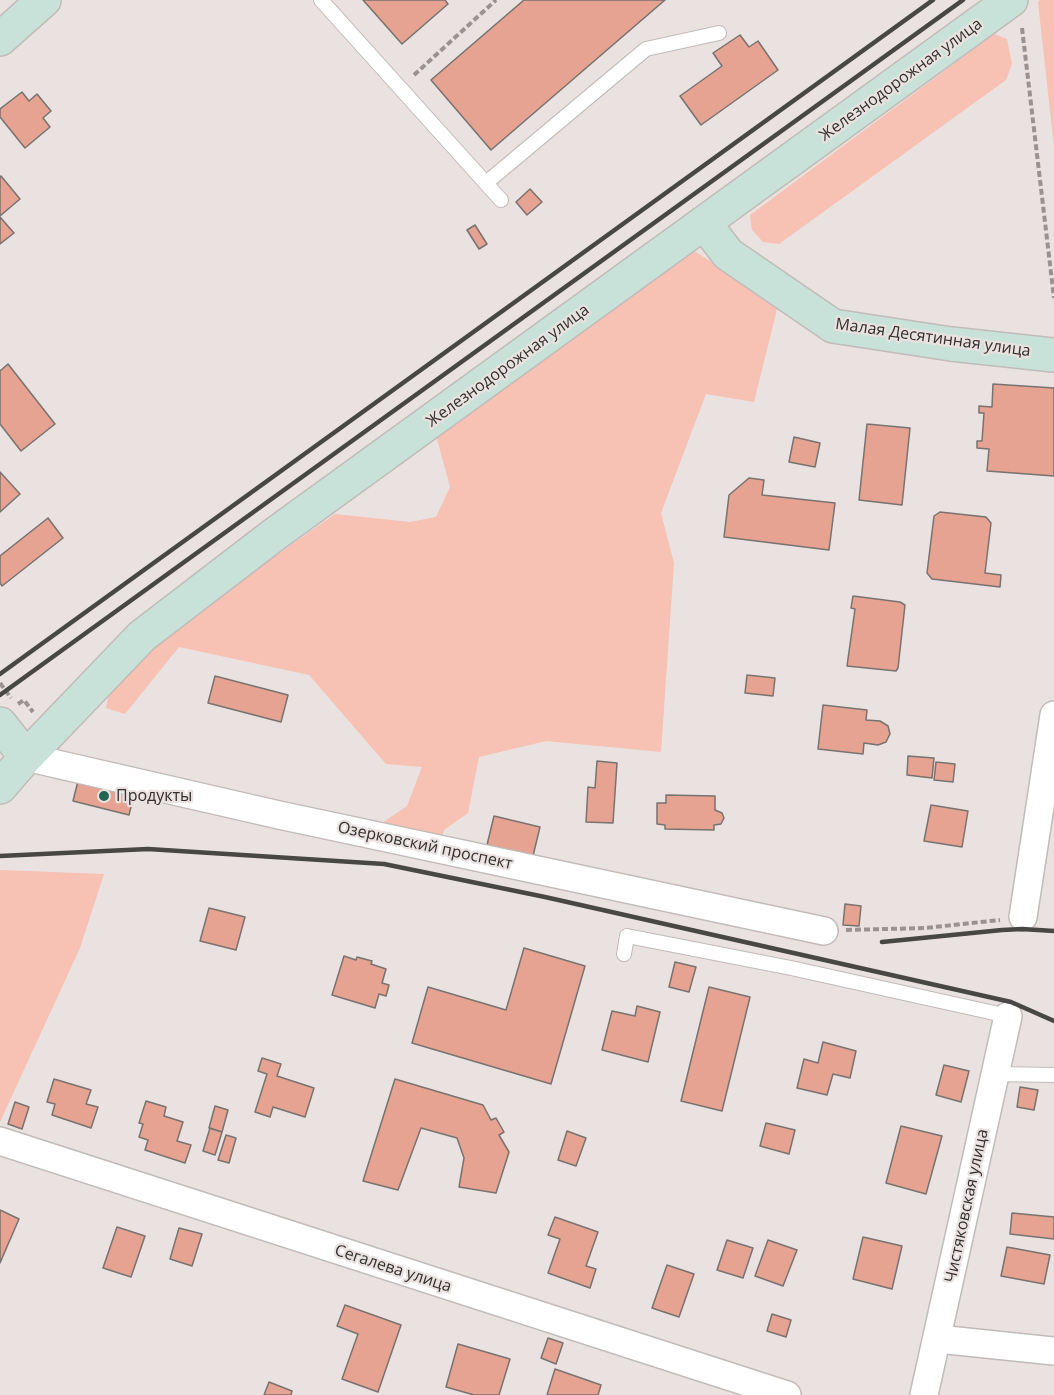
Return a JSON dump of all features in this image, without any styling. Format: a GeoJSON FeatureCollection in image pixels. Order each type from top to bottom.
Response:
{"type":"FeatureCollection","features":[{"type":"Feature","properties":{"kind":"street"},"geometry":{"type":"LineString","coordinates":[[0,39],[44,0]]}},
{"type":"Feature","properties":{"kind":"street","name":"Железнодорожная улица"},"geometry":{"type":"LineString","coordinates":[[0,787],[142,636],[275,534],[705,224],[1016,9]]}},
{"type":"Feature","properties":{"kind":"street","name":"Малая Десятинная улица"},"geometry":{"type":"LineString","coordinates":[[705,224],[728,254],[833,326],[951,344],[1054,355]]}},
{"type":"Feature","properties":{"kind":"street"},"geometry":{"type":"LineString","coordinates":[[674,246],[692,243],[708,246],[728,254]]}},
{"type":"Feature","properties":{"kind":"street"},"geometry":{"type":"LineString","coordinates":[[1023,917],[1054,715]]}},
{"type":"Feature","properties":{"kind":"street"},"geometry":{"type":"LineString","coordinates":[[0,724],[26,757]]}},
{"type":"Feature","properties":{"kind":"street","name":"Озерковский проспект"},"geometry":{"type":"LineString","coordinates":[[26,757],[291,818],[824,931]]}},
{"type":"Feature","properties":{"kind":"street","name":"Чистяковская улица"},"geometry":{"type":"LineString","coordinates":[[924,1395],[1008,1016]]}},
{"type":"Feature","properties":{"kind":"street","name":"Сегалева улица"},"geometry":{"type":"LineString","coordinates":[[0,1141],[18,1149],[787,1395]]}},
{"type":"Feature","properties":{"kind":"street"},"geometry":{"type":"LineString","coordinates":[[938,1339],[1054,1351]]}},
{"type":"Feature","properties":{"kind":"lane"},"geometry":{"type":"LineString","coordinates":[[321,0],[501,200]]}},
{"type":"Feature","properties":{"kind":"lane"},"geometry":{"type":"LineString","coordinates":[[486,183],[646,49],[719,33]]}},
{"type":"Feature","properties":{"kind":"lane"},"geometry":{"type":"LineString","coordinates":[[624,954],[627,936],[791,968],[1008,1016]]}},
{"type":"Feature","properties":{"kind":"lane"},"geometry":{"type":"LineString","coordinates":[[995,1074],[1054,1075]]}},
{"type":"Feature","properties":{"kind":"path"},"geometry":{"type":"LineString","coordinates":[[400,88],[496,0]]}},
{"type":"Feature","properties":{"kind":"path"},"geometry":{"type":"LineString","coordinates":[[1016,9],[1054,298]]}},
{"type":"Feature","properties":{"kind":"path"},"geometry":{"type":"LineString","coordinates":[[824,931],[925,927],[1023,917]]}},
{"type":"Feature","properties":{"kind":"shaded area"},"geometry":{"type":"Polygon","coordinates":[[[1054,0],[1054,147],[1038,2],[1054,0]]]}},
{"type":"Feature","properties":{"kind":"shaded area"},"geometry":{"type":"Polygon","coordinates":[[[994,34],[1007,39],[1012,64],[1006,80],[779,244],[763,242],[752,230],[750,215],[994,34]]]}},
{"type":"Feature","properties":{"kind":"shaded area"},"geometry":{"type":"Polygon","coordinates":[[[696,252],[778,305],[754,402],[706,394],[661,513],[674,563],[661,752],[546,741],[479,757],[468,813],[444,830],[441,842],[373,829],[407,806],[422,767],[386,764],[309,675],[179,647],[125,714],[106,708],[110,690],[137,658],[221,594],[335,514],[410,522],[436,517],[450,487],[434,428],[673,256],[696,252]]]}},
{"type":"Feature","properties":{"kind":"shaded area"},"geometry":{"type":"Polygon","coordinates":[[[0,870],[104,874],[80,948],[0,1122],[0,870]]]}},
{"type":"Feature","properties":{"kind":"building"},"geometry":{"type":"Polygon","coordinates":[[[363,0],[445,0],[448,4],[402,44],[363,0]]]}},
{"type":"Feature","properties":{"kind":"building"},"geometry":{"type":"Polygon","coordinates":[[[524,0],[665,0],[491,150],[431,80],[524,0]]]}},
{"type":"Feature","properties":{"kind":"building"},"geometry":{"type":"Polygon","coordinates":[[[740,35],[749,47],[758,41],[778,70],[701,125],[680,96],[722,66],[713,53],[740,35]]]}},
{"type":"Feature","properties":{"kind":"building"},"geometry":{"type":"Polygon","coordinates":[[[22,92],[29,101],[37,94],[51,111],[43,118],[50,127],[25,148],[0,117],[0,109],[22,92]]]}},
{"type":"Feature","properties":{"kind":"building"},"geometry":{"type":"Polygon","coordinates":[[[0,177],[20,199],[0,216],[0,177]]]}},
{"type":"Feature","properties":{"kind":"building"},"geometry":{"type":"Polygon","coordinates":[[[530,189],[542,202],[527,215],[516,202],[530,189]]]}},
{"type":"Feature","properties":{"kind":"building"},"geometry":{"type":"Polygon","coordinates":[[[0,217],[14,233],[0,244],[0,217]]]}},
{"type":"Feature","properties":{"kind":"building"},"geometry":{"type":"Polygon","coordinates":[[[475,225],[487,244],[479,249],[467,230],[475,225]]]}},
{"type":"Feature","properties":{"kind":"building"},"geometry":{"type":"Polygon","coordinates":[[[8,364],[55,424],[21,451],[0,424],[0,371],[8,364]]]}},
{"type":"Feature","properties":{"kind":"building"},"geometry":{"type":"Polygon","coordinates":[[[993,384],[1054,388],[1054,476],[987,471],[989,449],[977,448],[977,441],[982,441],[984,413],[979,413],[979,406],[992,407],[993,384]]]}},
{"type":"Feature","properties":{"kind":"building"},"geometry":{"type":"Polygon","coordinates":[[[867,424],[910,428],[902,505],[859,500],[867,424]]]}},
{"type":"Feature","properties":{"kind":"building"},"geometry":{"type":"Polygon","coordinates":[[[794,437],[820,443],[815,467],[789,462],[794,437]]]}},
{"type":"Feature","properties":{"kind":"building"},"geometry":{"type":"Polygon","coordinates":[[[0,472],[20,494],[0,512],[0,472]]]}},
{"type":"Feature","properties":{"kind":"building"},"geometry":{"type":"Polygon","coordinates":[[[749,478],[764,480],[762,495],[835,503],[829,550],[724,537],[729,495],[749,478]]]}},
{"type":"Feature","properties":{"kind":"building"},"geometry":{"type":"Polygon","coordinates":[[[940,512],[986,517],[991,523],[985,573],[1001,575],[1000,587],[932,579],[927,573],[934,516],[940,512]]]}},
{"type":"Feature","properties":{"kind":"building"},"geometry":{"type":"Polygon","coordinates":[[[48,518],[63,538],[2,586],[0,556],[48,518]]]}},
{"type":"Feature","properties":{"kind":"building"},"geometry":{"type":"Polygon","coordinates":[[[853,596],[900,602],[905,605],[896,671],[847,666],[855,609],[851,608],[853,596]]]}},
{"type":"Feature","properties":{"kind":"building"},"geometry":{"type":"Polygon","coordinates":[[[747,675],[775,678],[773,696],[745,693],[747,675]]]}},
{"type":"Feature","properties":{"kind":"building"},"geometry":{"type":"Polygon","coordinates":[[[215,676],[288,695],[281,722],[208,703],[215,676]]]}},
{"type":"Feature","properties":{"kind":"building"},"geometry":{"type":"Polygon","coordinates":[[[823,705],[867,710],[866,720],[880,721],[888,726],[890,734],[886,742],[878,745],[864,743],[863,754],[818,749],[823,705]]]}},
{"type":"Feature","properties":{"kind":"building"},"geometry":{"type":"Polygon","coordinates":[[[908,756],[934,758],[932,778],[907,775],[908,756]]]}},
{"type":"Feature","properties":{"kind":"building"},"geometry":{"type":"Polygon","coordinates":[[[597,761],[617,763],[613,823],[586,822],[588,787],[595,788],[597,761]]]}},
{"type":"Feature","properties":{"kind":"building"},"geometry":{"type":"Polygon","coordinates":[[[936,762],[955,764],[953,782],[934,780],[936,762]]]}},
{"type":"Feature","properties":{"kind":"building","name":"Продукты"},"geometry":{"type":"Polygon","coordinates":[[[79,777],[135,790],[129,815],[73,801],[79,777]]]}},
{"type":"Feature","properties":{"kind":"building"},"geometry":{"type":"Polygon","coordinates":[[[666,795],[715,796],[715,810],[722,813],[724,818],[721,824],[714,825],[714,830],[665,829],[665,825],[657,824],[657,803],[666,803],[666,795]]]}},
{"type":"Feature","properties":{"kind":"building"},"geometry":{"type":"Polygon","coordinates":[[[931,805],[968,811],[962,847],[924,841],[931,805]]]}},
{"type":"Feature","properties":{"kind":"building"},"geometry":{"type":"Polygon","coordinates":[[[494,816],[540,827],[533,856],[487,845],[494,816]]]}},
{"type":"Feature","properties":{"kind":"building"},"geometry":{"type":"Polygon","coordinates":[[[845,904],[861,906],[859,926],[843,925],[845,904]]]}},
{"type":"Feature","properties":{"kind":"building"},"geometry":{"type":"Polygon","coordinates":[[[209,908],[245,917],[236,950],[200,941],[209,908]]]}},
{"type":"Feature","properties":{"kind":"building"},"geometry":{"type":"Polygon","coordinates":[[[524,948],[585,966],[551,1084],[412,1043],[428,987],[506,1010],[524,948]]]}},
{"type":"Feature","properties":{"kind":"building"},"geometry":{"type":"Polygon","coordinates":[[[344,956],[356,960],[357,957],[372,961],[371,964],[386,969],[382,983],[389,985],[386,996],[379,994],[375,1008],[332,995],[344,956]]]}},
{"type":"Feature","properties":{"kind":"building"},"geometry":{"type":"Polygon","coordinates":[[[675,962],[696,967],[689,992],[669,987],[675,962]]]}},
{"type":"Feature","properties":{"kind":"building"},"geometry":{"type":"Polygon","coordinates":[[[709,987],[750,997],[722,1111],[681,1101],[709,987]]]}},
{"type":"Feature","properties":{"kind":"building"},"geometry":{"type":"Polygon","coordinates":[[[637,1006],[660,1012],[648,1062],[602,1050],[612,1011],[635,1016],[637,1006]]]}},
{"type":"Feature","properties":{"kind":"building"},"geometry":{"type":"Polygon","coordinates":[[[823,1042],[856,1051],[850,1078],[833,1074],[827,1095],[797,1088],[804,1059],[818,1063],[823,1042]]]}},
{"type":"Feature","properties":{"kind":"building"},"geometry":{"type":"Polygon","coordinates":[[[262,1058],[281,1064],[277,1076],[314,1088],[305,1117],[273,1107],[270,1117],[255,1112],[267,1074],[258,1071],[262,1058]]]}},
{"type":"Feature","properties":{"kind":"building"},"geometry":{"type":"Polygon","coordinates":[[[944,1065],[969,1071],[961,1102],[936,1095],[944,1065]]]}},
{"type":"Feature","properties":{"kind":"building"},"geometry":{"type":"Polygon","coordinates":[[[54,1079],[91,1090],[86,1104],[98,1107],[91,1128],[52,1115],[55,1104],[47,1102],[54,1079]]]}},
{"type":"Feature","properties":{"kind":"building"},"geometry":{"type":"Polygon","coordinates":[[[395,1079],[483,1105],[491,1120],[496,1118],[504,1132],[499,1135],[509,1152],[496,1193],[459,1187],[464,1158],[457,1138],[421,1128],[398,1190],[363,1181],[395,1079]]]}},
{"type":"Feature","properties":{"kind":"building"},"geometry":{"type":"Polygon","coordinates":[[[1020,1087],[1038,1090],[1034,1110],[1017,1107],[1020,1087]]]}},
{"type":"Feature","properties":{"kind":"building"},"geometry":{"type":"Polygon","coordinates":[[[146,1101],[166,1107],[164,1116],[183,1122],[177,1141],[191,1145],[185,1163],[145,1150],[148,1140],[139,1137],[143,1124],[139,1123],[146,1101]]]}},
{"type":"Feature","properties":{"kind":"building"},"geometry":{"type":"Polygon","coordinates":[[[15,1102],[29,1107],[22,1129],[8,1124],[15,1102]]]}},
{"type":"Feature","properties":{"kind":"building"},"geometry":{"type":"Polygon","coordinates":[[[215,1106],[228,1110],[222,1132],[209,1128],[215,1106]]]}},
{"type":"Feature","properties":{"kind":"building"},"geometry":{"type":"Polygon","coordinates":[[[766,1123],[795,1130],[789,1154],[760,1146],[766,1123]]]}},
{"type":"Feature","properties":{"kind":"building"},"geometry":{"type":"Polygon","coordinates":[[[901,1126],[942,1136],[926,1194],[886,1183],[901,1126]]]}},
{"type":"Feature","properties":{"kind":"building"},"geometry":{"type":"Polygon","coordinates":[[[210,1128],[222,1132],[215,1155],[203,1151],[210,1128]]]}},
{"type":"Feature","properties":{"kind":"building"},"geometry":{"type":"Polygon","coordinates":[[[567,1131],[586,1138],[576,1166],[558,1160],[567,1131]]]}},
{"type":"Feature","properties":{"kind":"building"},"geometry":{"type":"Polygon","coordinates":[[[226,1135],[236,1138],[229,1163],[218,1160],[226,1135]]]}},
{"type":"Feature","properties":{"kind":"building"},"geometry":{"type":"Polygon","coordinates":[[[0,1210],[19,1219],[0,1263],[0,1210]]]}},
{"type":"Feature","properties":{"kind":"building"},"geometry":{"type":"Polygon","coordinates":[[[1012,1213],[1054,1217],[1054,1239],[1010,1234],[1012,1213]]]}},
{"type":"Feature","properties":{"kind":"building"},"geometry":{"type":"Polygon","coordinates":[[[555,1217],[598,1232],[586,1266],[596,1269],[590,1288],[548,1273],[560,1239],[548,1235],[555,1217]]]}},
{"type":"Feature","properties":{"kind":"building"},"geometry":{"type":"Polygon","coordinates":[[[117,1227],[145,1236],[131,1277],[103,1268],[117,1227]]]}},
{"type":"Feature","properties":{"kind":"building"},"geometry":{"type":"Polygon","coordinates":[[[179,1228],[202,1234],[192,1266],[170,1259],[179,1228]]]}},
{"type":"Feature","properties":{"kind":"building"},"geometry":{"type":"Polygon","coordinates":[[[863,1237],[902,1246],[892,1289],[853,1279],[863,1237]]]}},
{"type":"Feature","properties":{"kind":"building"},"geometry":{"type":"Polygon","coordinates":[[[727,1240],[753,1248],[743,1278],[717,1270],[727,1240]]]}},
{"type":"Feature","properties":{"kind":"building"},"geometry":{"type":"Polygon","coordinates":[[[768,1240],[797,1250],[783,1286],[755,1276],[768,1240]]]}},
{"type":"Feature","properties":{"kind":"building"},"geometry":{"type":"Polygon","coordinates":[[[1007,1247],[1050,1255],[1044,1284],[1001,1276],[1007,1247]]]}},
{"type":"Feature","properties":{"kind":"building"},"geometry":{"type":"Polygon","coordinates":[[[667,1265],[694,1274],[679,1317],[652,1308],[667,1265]]]}},
{"type":"Feature","properties":{"kind":"building"},"geometry":{"type":"Polygon","coordinates":[[[345,1305],[401,1325],[378,1392],[342,1379],[358,1334],[337,1326],[345,1305]]]}},
{"type":"Feature","properties":{"kind":"building"},"geometry":{"type":"Polygon","coordinates":[[[772,1314],[791,1320],[786,1337],[767,1331],[772,1314]]]}},
{"type":"Feature","properties":{"kind":"building"},"geometry":{"type":"Polygon","coordinates":[[[548,1338],[563,1343],[556,1364],[541,1358],[548,1338]]]}},
{"type":"Feature","properties":{"kind":"building"},"geometry":{"type":"Polygon","coordinates":[[[458,1344],[510,1359],[499,1395],[474,1395],[446,1387],[458,1344]]]}},
{"type":"Feature","properties":{"kind":"building"},"geometry":{"type":"Polygon","coordinates":[[[555,1369],[601,1385],[598,1395],[547,1395],[555,1369]]]}},
{"type":"Feature","properties":{"kind":"building"},"geometry":{"type":"Polygon","coordinates":[[[269,1382],[292,1391],[291,1395],[264,1395],[269,1382]]]}},
{"type":"Feature","properties":{"kind":"railway"},"geometry":{"type":"LineString","coordinates":[[0,674],[933,0]]}},
{"type":"Feature","properties":{"kind":"railway"},"geometry":{"type":"LineString","coordinates":[[0,695],[963,0]]}},
{"type":"Feature","properties":{"kind":"railway"},"geometry":{"type":"LineString","coordinates":[[0,856],[148,849],[384,864],[545,897],[1011,1002],[1054,1021]]}},
{"type":"Feature","properties":{"kind":"railway"},"geometry":{"type":"LineString","coordinates":[[882,942],[1002,930],[1054,931]]}},
{"type":"Feature","properties":{"kind":"place","name":"Продукты"},"geometry":{"type":"Point","coordinates":[104,796]}}]}
